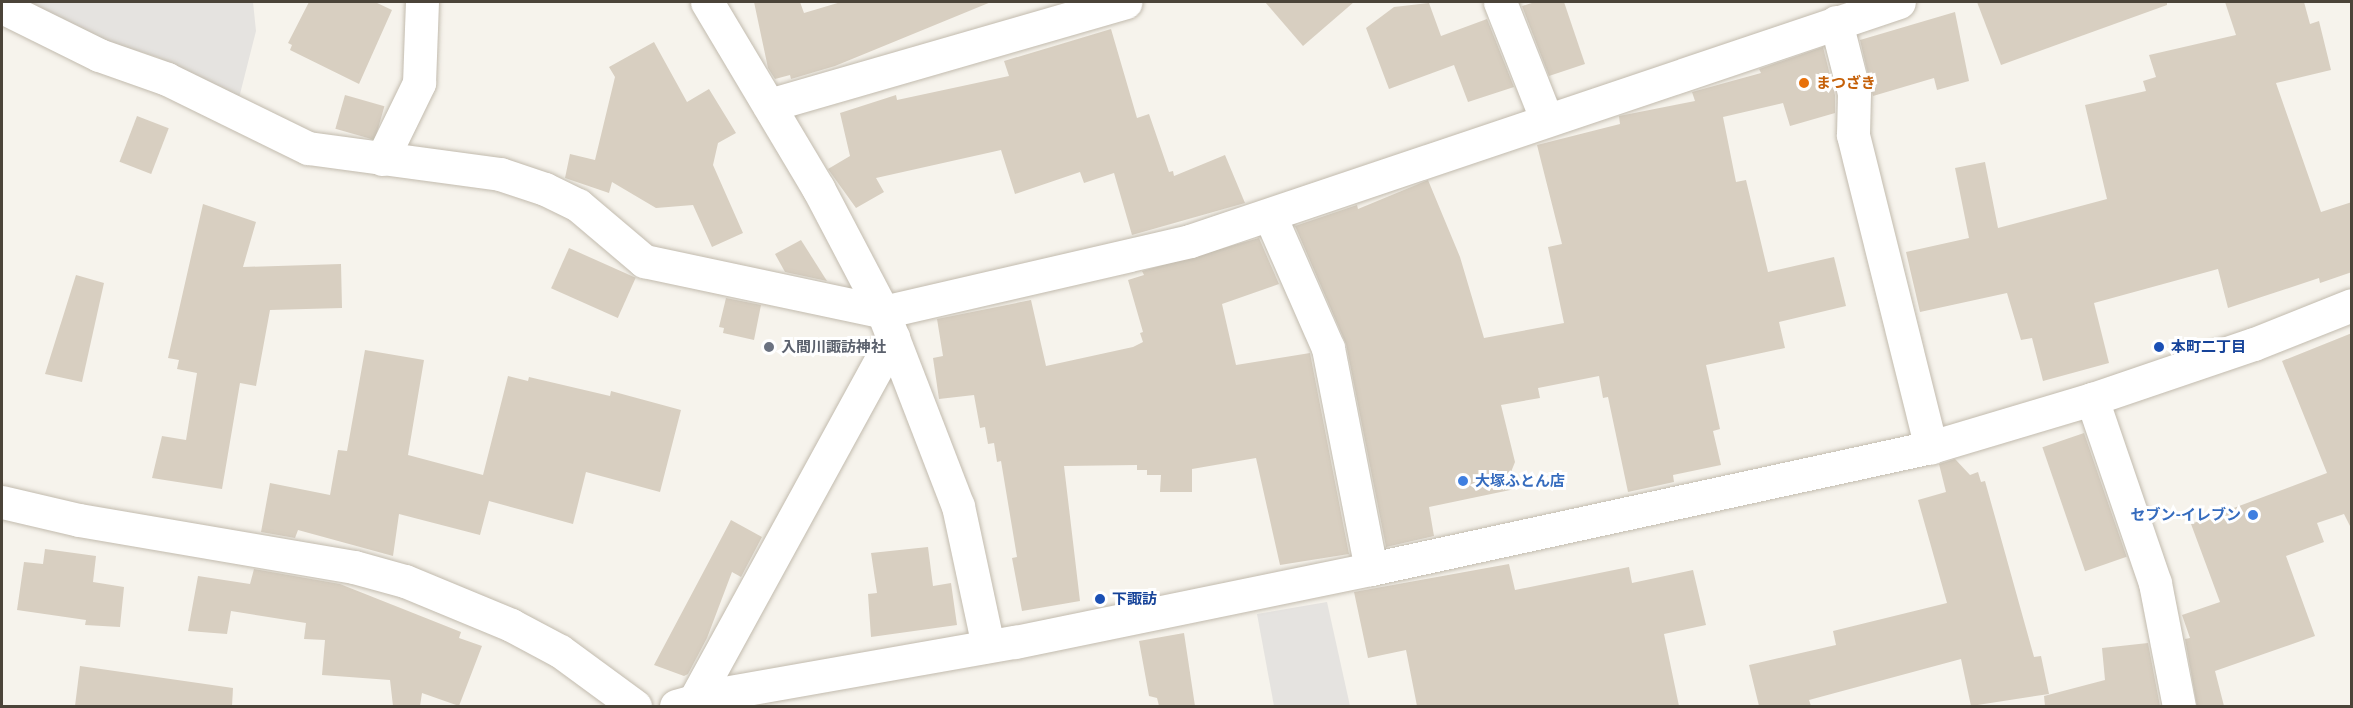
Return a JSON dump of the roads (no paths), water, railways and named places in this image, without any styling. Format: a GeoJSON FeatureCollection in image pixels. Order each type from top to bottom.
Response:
{"type":"FeatureCollection","features":[{"type":"Feature","properties":{"kind":"street"},"geometry":{"type":"LineString","coordinates":[[382,159],[419,83],[422,2]]}},
{"type":"Feature","properties":{"kind":"street"},"geometry":{"type":"LineString","coordinates":[[707,2],[769,105],[888,324],[961,516],[988,646]]}},
{"type":"Feature","properties":{"kind":"street"},"geometry":{"type":"LineString","coordinates":[[769,105],[1125,2]]}},
{"type":"Feature","properties":{"kind":"street"},"geometry":{"type":"LineString","coordinates":[[1500,2],[1546,118]]}},
{"type":"Feature","properties":{"kind":"street"},"geometry":{"type":"LineString","coordinates":[[2,7],[99,55],[167,79],[308,148],[500,174],[545,189],[578,205],[644,261],[888,324],[1190,242],[1546,118],[1899,2]]}},
{"type":"Feature","properties":{"kind":"street"},"geometry":{"type":"LineString","coordinates":[[1836,22],[1854,93],[1853,135],[1931,447]]}},
{"type":"Feature","properties":{"kind":"street"},"geometry":{"type":"LineString","coordinates":[[1270,216],[1328,348],[1371,569]]}},
{"type":"Feature","properties":{"kind":"street"},"geometry":{"type":"LineString","coordinates":[[684,705],[719,694],[988,646],[1371,569],[1931,447],[2092,399],[2254,344],[2352,305]]}},
{"type":"Feature","properties":{"kind":"street"},"geometry":{"type":"LineString","coordinates":[[684,705],[888,324]]}},
{"type":"Feature","properties":{"kind":"street"},"geometry":{"type":"LineString","coordinates":[[2092,399],[2155,583],[2179,706]]}},
{"type":"Feature","properties":{"kind":"street"},"geometry":{"type":"LineString","coordinates":[[2,502],[79,520],[343,565],[405,581],[511,625],[560,651],[635,706]]}},
{"type":"Feature","properties":{"kind":"place","name":"まつざき"},"geometry":{"type":"Point","coordinates":[1804,83]}},
{"type":"Feature","properties":{"kind":"place","name":"入間川諏訪神社"},"geometry":{"type":"Point","coordinates":[769,347]}},
{"type":"Feature","properties":{"kind":"place","name":"本町二丁目"},"geometry":{"type":"Point","coordinates":[2159,347]}},
{"type":"Feature","properties":{"kind":"place","name":"大塚ふとん店"},"geometry":{"type":"Point","coordinates":[1463,481]}},
{"type":"Feature","properties":{"kind":"place","name":"セブン-イレブン"},"geometry":{"type":"Point","coordinates":[2253,515]}},
{"type":"Feature","properties":{"kind":"place","name":"下諏訪"},"geometry":{"type":"Point","coordinates":[1100,599]}}]}
